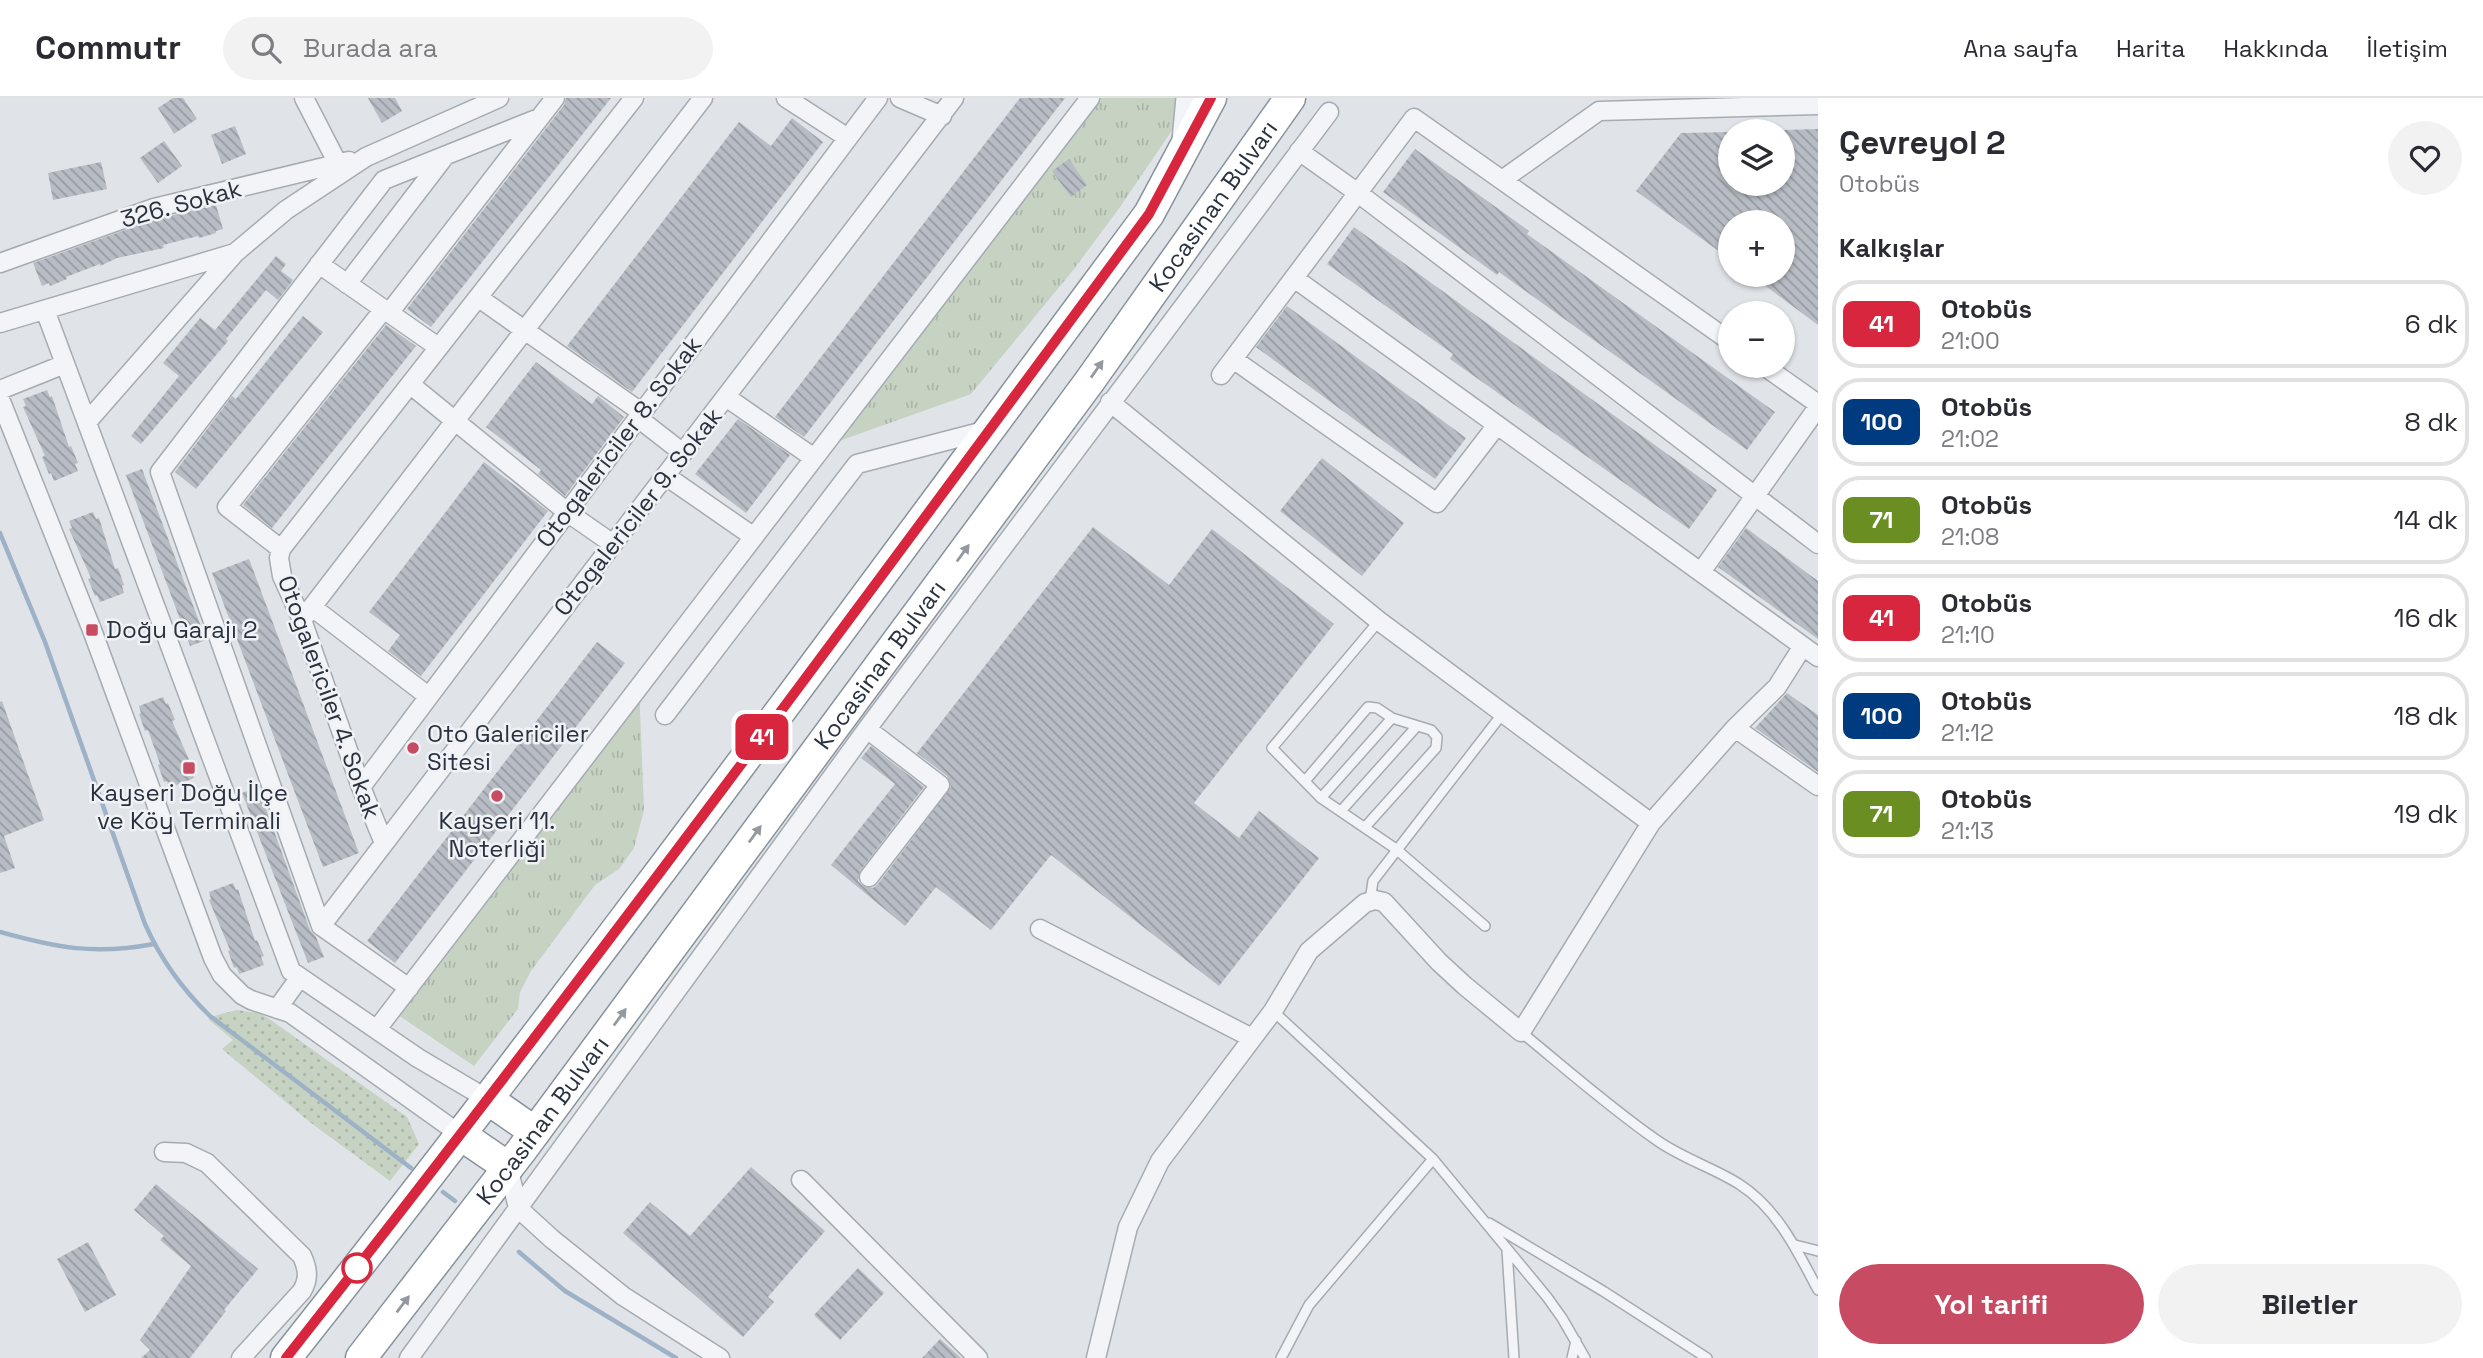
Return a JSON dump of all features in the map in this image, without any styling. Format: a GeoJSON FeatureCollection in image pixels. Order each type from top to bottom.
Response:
{"type":"FeatureCollection","features":[{"type":"Feature","properties":{"kind":"highway"},"geometry":{"type":"LineString","coordinates":[[1254,148],[1269,98]]}},
{"type":"Feature","properties":{"kind":"highway","name":"Kocasinan Bulvarı"},"geometry":{"type":"LineString","coordinates":[[361,1358],[535,1132],[1081,393],[1290,98]]}},
{"type":"Feature","properties":{"kind":"highway","name":"Kocasinan Bulvarı"},"geometry":{"type":"LineString","coordinates":[[286,1358],[489,1100],[819,662],[1149,214],[1182,152],[1205,100]]}},
{"type":"Feature","properties":{"kind":"highway"},"geometry":{"type":"LineString","coordinates":[[489,1100],[535,1132]]}},
{"type":"Feature","properties":{"kind":"highway"},"geometry":{"type":"LineString","coordinates":[[461,1135],[508,1167]]}},
{"type":"Feature","properties":{"kind":"street"},"geometry":{"type":"LineString","coordinates":[[304,98],[338,164]]}},
{"type":"Feature","properties":{"kind":"street"},"geometry":{"type":"LineString","coordinates":[[87,422],[235,253],[286,210],[366,157],[470,104],[499,98]]}},
{"type":"Feature","properties":{"kind":"street"},"geometry":{"type":"LineString","coordinates":[[555,98],[387,311],[226,507],[281,549],[634,98]]}},
{"type":"Feature","properties":{"kind":"street"},"geometry":{"type":"LineString","coordinates":[[428,696],[307,614],[703,98]]}},
{"type":"Feature","properties":{"kind":"street"},"geometry":{"type":"LineString","coordinates":[[786,98],[848,138]]}},
{"type":"Feature","properties":{"kind":"street","name":"Otogalericiler 8. Sokak"},"geometry":{"type":"LineString","coordinates":[[360,787],[878,98]]}},
{"type":"Feature","properties":{"kind":"street"},"geometry":{"type":"LineString","coordinates":[[900,98],[942,116]]}},
{"type":"Feature","properties":{"kind":"street","name":"Otogalericiler 9. Sokak"},"geometry":{"type":"LineString","coordinates":[[321,926],[954,98]]}},
{"type":"Feature","properties":{"kind":"street"},"geometry":{"type":"LineString","coordinates":[[377,1029],[1090,98]]}},
{"type":"Feature","properties":{"kind":"street"},"geometry":{"type":"LineString","coordinates":[[1502,180],[1600,105],[1818,105]]}},
{"type":"Feature","properties":{"kind":"street"},"geometry":{"type":"LineString","coordinates":[[409,1358],[867,729],[1329,111]]}},
{"type":"Feature","properties":{"kind":"street"},"geometry":{"type":"LineString","coordinates":[[409,988],[321,926],[160,472],[384,180],[539,118]]}},
{"type":"Feature","properties":{"kind":"street"},"geometry":{"type":"LineString","coordinates":[[1221,374],[1414,118],[1718,333]]}},
{"type":"Feature","properties":{"kind":"street"},"geometry":{"type":"LineString","coordinates":[[1299,152],[1358,193],[1818,544]]}},
{"type":"Feature","properties":{"kind":"street"},"geometry":{"type":"LineString","coordinates":[[347,284],[446,155]]}},
{"type":"Feature","properties":{"kind":"street","name":"326. Sokak"},"geometry":{"type":"LineString","coordinates":[[0,263],[154,208],[366,157]]}},
{"type":"Feature","properties":{"kind":"street"},"geometry":{"type":"LineString","coordinates":[[0,323],[235,253]]}},
{"type":"Feature","properties":{"kind":"street"},"geometry":{"type":"LineString","coordinates":[[319,264],[438,347]]}},
{"type":"Feature","properties":{"kind":"street"},"geometry":{"type":"LineString","coordinates":[[1096,1358],[1128,1227],[1138,1203],[1173,1143],[1273,1012],[1310,951],[1370,901],[1380,900],[1388,904],[1439,962],[1521,1032],[1651,822],[1735,728],[1811,651],[1294,278]]}},
{"type":"Feature","properties":{"kind":"street"},"geometry":{"type":"LineString","coordinates":[[479,298],[640,415],[683,453]]}},
{"type":"Feature","properties":{"kind":"street"},"geometry":{"type":"LineString","coordinates":[[45,310],[291,971],[489,1100]]}},
{"type":"Feature","properties":{"kind":"street"},"geometry":{"type":"LineString","coordinates":[[1233,359],[1437,503],[1497,425]]}},
{"type":"Feature","properties":{"kind":"street"},"geometry":{"type":"LineString","coordinates":[[0,390],[65,364]]}},
{"type":"Feature","properties":{"kind":"street"},"geometry":{"type":"LineString","coordinates":[[1701,572],[1818,406],[1780,378]]}},
{"type":"Feature","properties":{"kind":"street"},"geometry":{"type":"LineString","coordinates":[[411,385],[567,512],[613,544]]}},
{"type":"Feature","properties":{"kind":"street"},"geometry":{"type":"LineString","coordinates":[[726,397],[814,458]]}},
{"type":"Feature","properties":{"kind":"street"},"geometry":{"type":"LineString","coordinates":[[0,399],[92,630],[217,967],[228,983],[243,995],[290,1013],[461,1135]]}},
{"type":"Feature","properties":{"kind":"street"},"geometry":{"type":"LineString","coordinates":[[1110,402],[1379,621],[1651,822]]}},
{"type":"Feature","properties":{"kind":"street"},"geometry":{"type":"LineString","coordinates":[[665,715],[857,464],[988,430]]}},
{"type":"Feature","properties":{"kind":"street"},"geometry":{"type":"LineString","coordinates":[[666,476],[754,537]]}},
{"type":"Feature","properties":{"kind":"street","name":"Otogalericiler 4. Sokak"},"geometry":{"type":"LineString","coordinates":[[281,549],[279,558],[282,576],[307,614],[360,787],[384,843]]}},
{"type":"Feature","properties":{"kind":"street"},"geometry":{"type":"LineString","coordinates":[[1735,728],[1818,786]]}},
{"type":"Feature","properties":{"kind":"street"},"geometry":{"type":"LineString","coordinates":[[867,729],[940,785],[869,877]]}},
{"type":"Feature","properties":{"kind":"street"},"geometry":{"type":"LineString","coordinates":[[1040,929],[1252,1038]]}},
{"type":"Feature","properties":{"kind":"street"},"geometry":{"type":"LineString","coordinates":[[277,1009],[300,978]]}},
{"type":"Feature","properties":{"kind":"street"},"geometry":{"type":"LineString","coordinates":[[164,1153],[186,1153],[206,1163],[302,1256],[308,1272],[305,1285],[241,1358]]}},
{"type":"Feature","properties":{"kind":"street"},"geometry":{"type":"LineString","coordinates":[[508,1167],[517,1208],[623,1296],[720,1358]]}},
{"type":"Feature","properties":{"kind":"street"},"geometry":{"type":"LineString","coordinates":[[801,1180],[978,1358]]}},
{"type":"Feature","properties":{"kind":"street"},"geometry":{"type":"LineString","coordinates":[[287,1308],[316,1320]]}},
{"type":"Feature","properties":{"kind":"lane"},"geometry":{"type":"LineString","coordinates":[[1379,621],[1272,748],[1321,798],[1366,826],[1396,849],[1485,926]]}},
{"type":"Feature","properties":{"kind":"lane"},"geometry":{"type":"LineString","coordinates":[[1305,781],[1368,708],[1377,708],[1392,718],[1431,730],[1437,737],[1436,748],[1366,826]]}},
{"type":"Feature","properties":{"kind":"lane"},"geometry":{"type":"LineString","coordinates":[[1370,901],[1373,881],[1503,713]]}},
{"type":"Feature","properties":{"kind":"lane"},"geometry":{"type":"LineString","coordinates":[[1321,798],[1392,718]]}},
{"type":"Feature","properties":{"kind":"lane"},"geometry":{"type":"LineString","coordinates":[[1341,811],[1417,726]]}},
{"type":"Feature","properties":{"kind":"lane"},"geometry":{"type":"LineString","coordinates":[[1273,1012],[1433,1159],[1547,1297],[1585,1358]]}},
{"type":"Feature","properties":{"kind":"lane"},"geometry":{"type":"LineString","coordinates":[[1521,1032],[1658,1141],[1705,1168],[1732,1179],[1751,1192],[1769,1210],[1795,1245],[1818,1290]]}},
{"type":"Feature","properties":{"kind":"lane"},"geometry":{"type":"LineString","coordinates":[[1281,1358],[1309,1305],[1433,1159]]}},
{"type":"Feature","properties":{"kind":"lane"},"geometry":{"type":"LineString","coordinates":[[1481,1218],[1603,1291],[1707,1358]]}},
{"type":"Feature","properties":{"kind":"lane"},"geometry":{"type":"LineString","coordinates":[[1795,1245],[1818,1251]]}},
{"type":"Feature","properties":{"kind":"lane"},"geometry":{"type":"LineString","coordinates":[[1507,1250],[1514,1358]]}},
{"type":"Feature","properties":{"kind":"lane"},"geometry":{"type":"LineString","coordinates":[[1572,1358],[1576,1341]]}},
{"type":"Feature","properties":{"kind":"green space"},"geometry":{"type":"Polygon","coordinates":[[[1090,98],[1194,98],[1074,269],[971,394],[839,441],[1090,98]]]}},
{"type":"Feature","properties":{"kind":"green space"},"geometry":{"type":"Polygon","coordinates":[[[639,686],[644,810],[634,848],[619,869],[595,885],[531,971],[520,992],[518,1009],[474,1066],[395,1013],[639,686]]]}},
{"type":"Feature","properties":{"kind":"green space"},"geometry":{"type":"Polygon","coordinates":[[[237,1010],[258,1013],[268,1018],[407,1117],[419,1144],[390,1181],[311,1123],[222,1049],[233,1040],[208,1019],[237,1010]]]}},
{"type":"Feature","properties":{"kind":"building"},"geometry":{"type":"Polygon","coordinates":[[[173,98],[183,98],[197,119],[174,134],[158,108],[173,98]]]}},
{"type":"Feature","properties":{"kind":"building"},"geometry":{"type":"Polygon","coordinates":[[[368,98],[395,98],[402,111],[382,123],[368,98]]]}},
{"type":"Feature","properties":{"kind":"building"},"geometry":{"type":"Polygon","coordinates":[[[566,98],[611,98],[431,327],[407,309],[564,105],[566,98]]]}},
{"type":"Feature","properties":{"kind":"building"},"geometry":{"type":"Polygon","coordinates":[[[1020,98],[1065,98],[804,437],[775,417],[1020,98]]]}},
{"type":"Feature","properties":{"kind":"building"},"geometry":{"type":"Polygon","coordinates":[[[792,118],[823,142],[632,392],[567,346],[739,122],[771,146],[792,118]]]}},
{"type":"Feature","properties":{"kind":"building"},"geometry":{"type":"Polygon","coordinates":[[[235,126],[246,154],[222,164],[211,135],[235,126]]]}},
{"type":"Feature","properties":{"kind":"building"},"geometry":{"type":"Polygon","coordinates":[[[1818,129],[1818,325],[1795,308],[1795,301],[1786,301],[1767,287],[1795,287],[1795,210],[1718,210],[1718,251],[1636,191],[1681,133],[1718,132],[1718,196],[1795,196],[1795,130],[1818,129]]]}},
{"type":"Feature","properties":{"kind":"building"},"geometry":{"type":"Polygon","coordinates":[[[164,141],[182,166],[158,183],[140,158],[164,141]]]}},
{"type":"Feature","properties":{"kind":"building"},"geometry":{"type":"Polygon","coordinates":[[[1415,149],[1529,231],[1527,234],[1718,371],[1718,378],[1728,378],[1775,412],[1747,450],[1383,192],[1415,149]]]}},
{"type":"Feature","properties":{"kind":"building"},"geometry":{"type":"Polygon","coordinates":[[[1069,159],[1087,185],[1071,197],[1052,171],[1069,159]]]}},
{"type":"Feature","properties":{"kind":"building"},"geometry":{"type":"Polygon","coordinates":[[[101,162],[107,189],[53,200],[48,173],[101,162]]]}},
{"type":"Feature","properties":{"kind":"building"},"geometry":{"type":"Polygon","coordinates":[[[216,205],[223,229],[216,233],[117,258],[66,277],[67,279],[50,286],[49,283],[42,286],[33,263],[156,219],[216,205]]]}},
{"type":"Feature","properties":{"kind":"building"},"geometry":{"type":"Polygon","coordinates":[[[1354,227],[1717,490],[1689,529],[1450,359],[1453,354],[1327,264],[1354,227]]]}},
{"type":"Feature","properties":{"kind":"building"},"geometry":{"type":"Polygon","coordinates":[[[276,256],[286,264],[281,271],[293,280],[278,300],[266,290],[226,339],[228,341],[141,444],[131,436],[179,376],[163,363],[200,318],[215,330],[276,256]]]}},
{"type":"Feature","properties":{"kind":"building"},"geometry":{"type":"Polygon","coordinates":[[[1287,306],[1466,438],[1435,479],[1256,347],[1287,306]]]}},
{"type":"Feature","properties":{"kind":"building"},"geometry":{"type":"Polygon","coordinates":[[[303,316],[323,332],[196,489],[175,472],[232,396],[236,399],[303,316]]]}},
{"type":"Feature","properties":{"kind":"building"},"geometry":{"type":"Polygon","coordinates":[[[386,325],[416,346],[272,528],[243,505],[386,325]]]}},
{"type":"Feature","properties":{"kind":"building"},"geometry":{"type":"Polygon","coordinates":[[[536,362],[592,404],[598,396],[624,417],[565,496],[538,474],[541,470],[486,427],[536,362]]]}},
{"type":"Feature","properties":{"kind":"building"},"geometry":{"type":"Polygon","coordinates":[[[47,390],[50,397],[52,396],[69,447],[71,446],[78,463],[75,464],[78,471],[54,481],[23,407],[26,406],[23,399],[47,390]]]}},
{"type":"Feature","properties":{"kind":"building"},"geometry":{"type":"Polygon","coordinates":[[[738,419],[790,455],[746,513],[695,474],[738,419]]]}},
{"type":"Feature","properties":{"kind":"building"},"geometry":{"type":"Polygon","coordinates":[[[1322,458],[1404,523],[1362,576],[1280,511],[1322,458]]]}},
{"type":"Feature","properties":{"kind":"building"},"geometry":{"type":"Polygon","coordinates":[[[484,462],[548,511],[421,676],[388,651],[400,635],[369,612],[484,462]]]}},
{"type":"Feature","properties":{"kind":"building"},"geometry":{"type":"Polygon","coordinates":[[[142,469],[206,640],[190,646],[126,475],[142,469]]]}},
{"type":"Feature","properties":{"kind":"building"},"geometry":{"type":"Polygon","coordinates":[[[93,512],[96,519],[99,518],[115,569],[118,568],[124,585],[124,593],[100,602],[97,595],[95,596],[88,579],[91,578],[69,529],[72,528],[69,521],[93,512]]]}},
{"type":"Feature","properties":{"kind":"building"},"geometry":{"type":"Polygon","coordinates":[[[1093,527],[1169,585],[1212,529],[1334,624],[1194,803],[1239,838],[1259,811],[1319,858],[1219,986],[1051,855],[991,930],[936,887],[905,926],[831,865],[895,784],[861,758],[871,746],[924,787],[860,871],[858,881],[863,886],[873,888],[878,884],[951,787],[947,776],[917,753],[1093,527]]]}},
{"type":"Feature","properties":{"kind":"building"},"geometry":{"type":"Polygon","coordinates":[[[1746,528],[1818,581],[1818,639],[1718,567],[1746,528]]]}},
{"type":"Feature","properties":{"kind":"building"},"geometry":{"type":"Polygon","coordinates":[[[249,559],[359,853],[323,867],[212,573],[249,559]]]}},
{"type":"Feature","properties":{"kind":"building"},"geometry":{"type":"Polygon","coordinates":[[[597,642],[625,663],[395,963],[367,941],[597,642]]]}},
{"type":"Feature","properties":{"kind":"building"},"geometry":{"type":"Polygon","coordinates":[[[1787,693],[1818,715],[1818,772],[1755,728],[1787,693]]]}},
{"type":"Feature","properties":{"kind":"building"},"geometry":{"type":"Polygon","coordinates":[[[163,697],[166,704],[168,703],[175,720],[172,721],[194,771],[191,771],[194,778],[169,788],[167,781],[164,782],[148,730],[145,731],[139,714],[139,706],[163,697]]]}},
{"type":"Feature","properties":{"kind":"building"},"geometry":{"type":"Polygon","coordinates":[[[2,701],[44,820],[4,836],[15,868],[0,873],[0,702],[2,701]]]}},
{"type":"Feature","properties":{"kind":"building"},"geometry":{"type":"Polygon","coordinates":[[[258,787],[310,930],[316,937],[324,957],[308,963],[242,793],[258,787]]]}},
{"type":"Feature","properties":{"kind":"building"},"geometry":{"type":"Polygon","coordinates":[[[233,883],[236,890],[238,889],[255,941],[257,940],[264,956],[261,957],[264,965],[239,974],[237,967],[234,968],[228,951],[230,950],[209,900],[209,892],[233,883]]]}},
{"type":"Feature","properties":{"kind":"building"},"geometry":{"type":"Polygon","coordinates":[[[751,1167],[825,1231],[768,1297],[774,1302],[743,1337],[623,1233],[650,1202],[690,1236],[751,1167]]]}},
{"type":"Feature","properties":{"kind":"building"},"geometry":{"type":"Polygon","coordinates":[[[156,1184],[258,1269],[224,1310],[226,1311],[190,1358],[141,1358],[150,1350],[140,1340],[191,1266],[160,1240],[164,1236],[134,1210],[156,1184]]]}},
{"type":"Feature","properties":{"kind":"building"},"geometry":{"type":"Polygon","coordinates":[[[88,1242],[116,1295],[85,1312],[57,1259],[88,1242]]]}},
{"type":"Feature","properties":{"kind":"building"},"geometry":{"type":"Polygon","coordinates":[[[858,1268],[884,1293],[840,1340],[814,1315],[858,1268]]]}},
{"type":"Feature","properties":{"kind":"building"},"geometry":{"type":"Polygon","coordinates":[[[940,1339],[961,1358],[922,1358],[940,1339]]]}},
{"type":"Feature","properties":{"kind":"waterway"},"geometry":{"type":"LineString","coordinates":[[0,533],[45,642],[145,924],[165,962],[181,985],[210,1016],[411,1168]]}},
{"type":"Feature","properties":{"kind":"waterway"},"geometry":{"type":"LineString","coordinates":[[0,932],[76,948],[113,949],[154,944]]}},
{"type":"Feature","properties":{"kind":"waterway"},"geometry":{"type":"LineString","coordinates":[[443,1192],[455,1201]]}},
{"type":"Feature","properties":{"kind":"waterway"},"geometry":{"type":"LineString","coordinates":[[519,1252],[565,1291],[676,1358]]}},
{"type":"Feature","properties":{"kind":"bus line","name":"41"},"geometry":{"type":"LineString","coordinates":[[286,1358],[476,1116],[680,848],[1149,214],[1211,98]]}},
{"type":"Feature","properties":{"kind":"place","name":"Doğu Garajı 2"},"geometry":{"type":"Point","coordinates":[92,630]}},
{"type":"Feature","properties":{"kind":"place","name":"Oto Galericiler Sitesi"},"geometry":{"type":"Point","coordinates":[413,748]}},
{"type":"Feature","properties":{"kind":"place","name":"Kayseri Doğu İlçe ve Köy Terminali"},"geometry":{"type":"Point","coordinates":[189,768]}},
{"type":"Feature","properties":{"kind":"place","name":"Kayseri 11. Noterliği"},"geometry":{"type":"Point","coordinates":[497,796]}}]}
